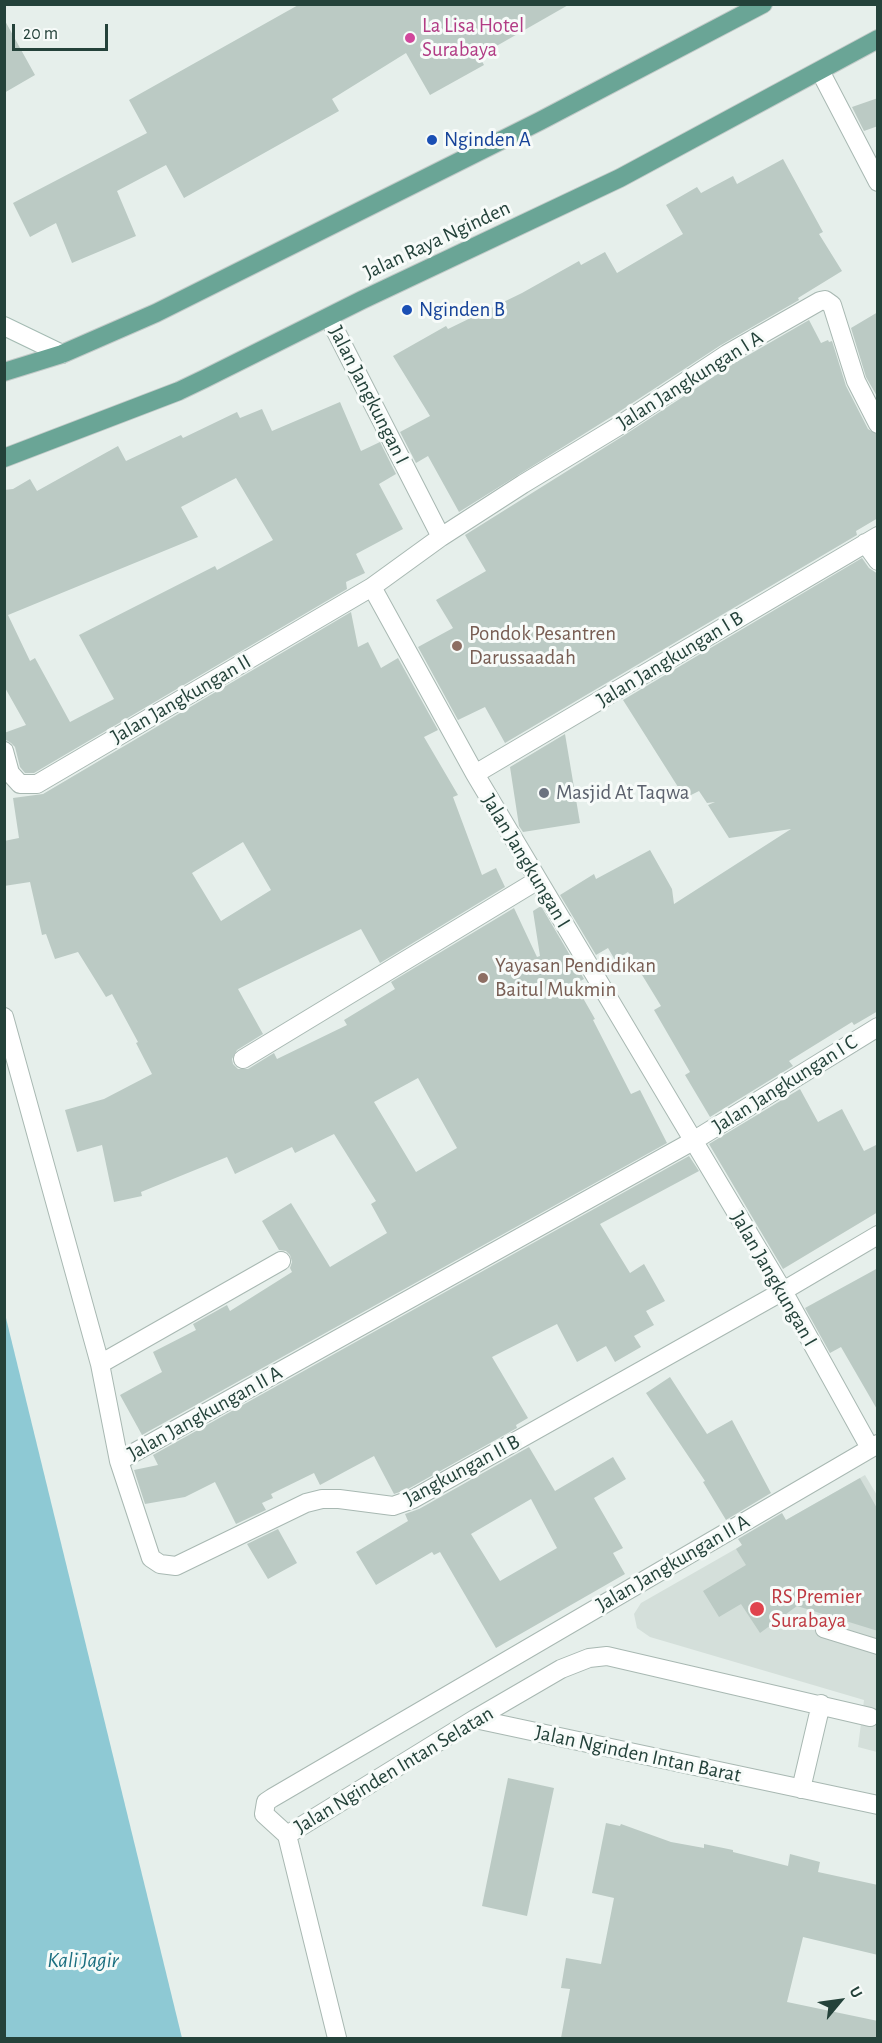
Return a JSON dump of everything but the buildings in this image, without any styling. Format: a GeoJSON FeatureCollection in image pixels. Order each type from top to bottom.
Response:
{"type":"FeatureCollection","features":[{"type":"Feature","properties":{"kind":"main road"},"geometry":{"type":"LineString","coordinates":[[4,372],[62,354],[156,313],[529,127],[762,4]]}},
{"type":"Feature","properties":{"kind":"main road","name":"Jalan Raya Nginden"},"geometry":{"type":"LineString","coordinates":[[4,458],[179,391],[362,300],[620,178],[878,39]]}},
{"type":"Feature","properties":{"kind":"street"},"geometry":{"type":"LineString","coordinates":[[820,71],[878,182]]}},
{"type":"Feature","properties":{"kind":"street","name":"Jalan Jangkungan I A"},"geometry":{"type":"LineString","coordinates":[[441,537],[617,427],[727,354],[819,301],[825,300],[832,305],[856,381],[878,424]]}},
{"type":"Feature","properties":{"kind":"street","name":"Jalan Jangkungan I"},"geometry":{"type":"LineString","coordinates":[[329,318],[441,537]]}},
{"type":"Feature","properties":{"kind":"street"},"geometry":{"type":"LineString","coordinates":[[4,326],[62,354]]}},
{"type":"Feature","properties":{"kind":"street"},"geometry":{"type":"LineString","coordinates":[[372,587],[441,537]]}},
{"type":"Feature","properties":{"kind":"street"},"geometry":{"type":"LineString","coordinates":[[871,539],[878,561]]}},
{"type":"Feature","properties":{"kind":"street","name":"Jalan Jangkungan I B"},"geometry":{"type":"LineString","coordinates":[[475,774],[871,539]]}},
{"type":"Feature","properties":{"kind":"street","name":"Jalan Jangkungan I"},"geometry":{"type":"LineString","coordinates":[[372,587],[475,774],[874,1446]]}},
{"type":"Feature","properties":{"kind":"street","name":"Jalan Jangkungan II"},"geometry":{"type":"LineString","coordinates":[[4,751],[10,773],[20,784],[37,783],[372,587]]}},
{"type":"Feature","properties":{"kind":"street"},"geometry":{"type":"LineString","coordinates":[[243,1059],[538,880]]}},
{"type":"Feature","properties":{"kind":"street","name":"Jalan Jangkungan II A"},"geometry":{"type":"LineString","coordinates":[[4,1017],[100,1364],[119,1461],[693,1140]]}},
{"type":"Feature","properties":{"kind":"street","name":"Jalan Jangkungan I C"},"geometry":{"type":"LineString","coordinates":[[693,1140],[878,1027]]}},
{"type":"Feature","properties":{"kind":"street"},"geometry":{"type":"LineString","coordinates":[[783,1292],[878,1235]]}},
{"type":"Feature","properties":{"kind":"street"},"geometry":{"type":"LineString","coordinates":[[100,1364],[281,1261]]}},
{"type":"Feature","properties":{"kind":"street","name":"Jangkungan II B"},"geometry":{"type":"LineString","coordinates":[[119,1461],[151,1558],[160,1564],[176,1566],[306,1503],[322,1499],[339,1499],[393,1506],[413,1499],[783,1292]]}},
{"type":"Feature","properties":{"kind":"street","name":"Jalan Jangkungan II A"},"geometry":{"type":"LineString","coordinates":[[287,1835],[264,1814],[266,1802],[272,1798],[874,1446]]}},
{"type":"Feature","properties":{"kind":"street","name":"Jalan Nginden Intan Selatan"},"geometry":{"type":"LineString","coordinates":[[337,2038],[287,1835],[475,1719],[561,1669],[590,1658],[608,1656],[821,1704]]}},
{"type":"Feature","properties":{"kind":"street"},"geometry":{"type":"LineString","coordinates":[[801,1789],[821,1704],[870,1717]]}},
{"type":"Feature","properties":{"kind":"street","name":"Jalan Nginden Intan Barat"},"geometry":{"type":"LineString","coordinates":[[475,1719],[878,1804]]}},
{"type":"Feature","properties":{"kind":"lane"},"geometry":{"type":"LineString","coordinates":[[823,1630],[878,1647]]}},
{"type":"Feature","properties":{"kind":"shaded area","name":"RS Premier Surabaya"},"geometry":{"type":"Polygon","coordinates":[[[865,1475],[878,1497],[877,1752],[858,1747],[864,1700],[650,1637],[637,1628],[634,1614],[641,1603],[865,1475]]]}},
{"type":"Feature","properties":{"kind":"water","name":"Kali Jagir"},"geometry":{"type":"Polygon","coordinates":[[[5,1314],[182,2038],[5,2038],[5,1314]]]}},
{"type":"Feature","properties":{"kind":"place","name":"La Lisa Hotel Surabaya"},"geometry":{"type":"Point","coordinates":[410,38]}},
{"type":"Feature","properties":{"kind":"place","name":"Nginden A"},"geometry":{"type":"Point","coordinates":[432,140]}},
{"type":"Feature","properties":{"kind":"place","name":"Nginden B"},"geometry":{"type":"Point","coordinates":[407,310]}},
{"type":"Feature","properties":{"kind":"place","name":"Pondok Pesantren Darussaadah"},"geometry":{"type":"Point","coordinates":[457,646]}},
{"type":"Feature","properties":{"kind":"place","name":"Masjid At Taqwa"},"geometry":{"type":"Point","coordinates":[544,793]}},
{"type":"Feature","properties":{"kind":"place","name":"Yayasan Pendidikan Baitul Mukmin"},"geometry":{"type":"Point","coordinates":[483,978]}},
{"type":"Feature","properties":{"kind":"place","name":"RS Premier Surabaya"},"geometry":{"type":"Point","coordinates":[757,1609]}}]}
